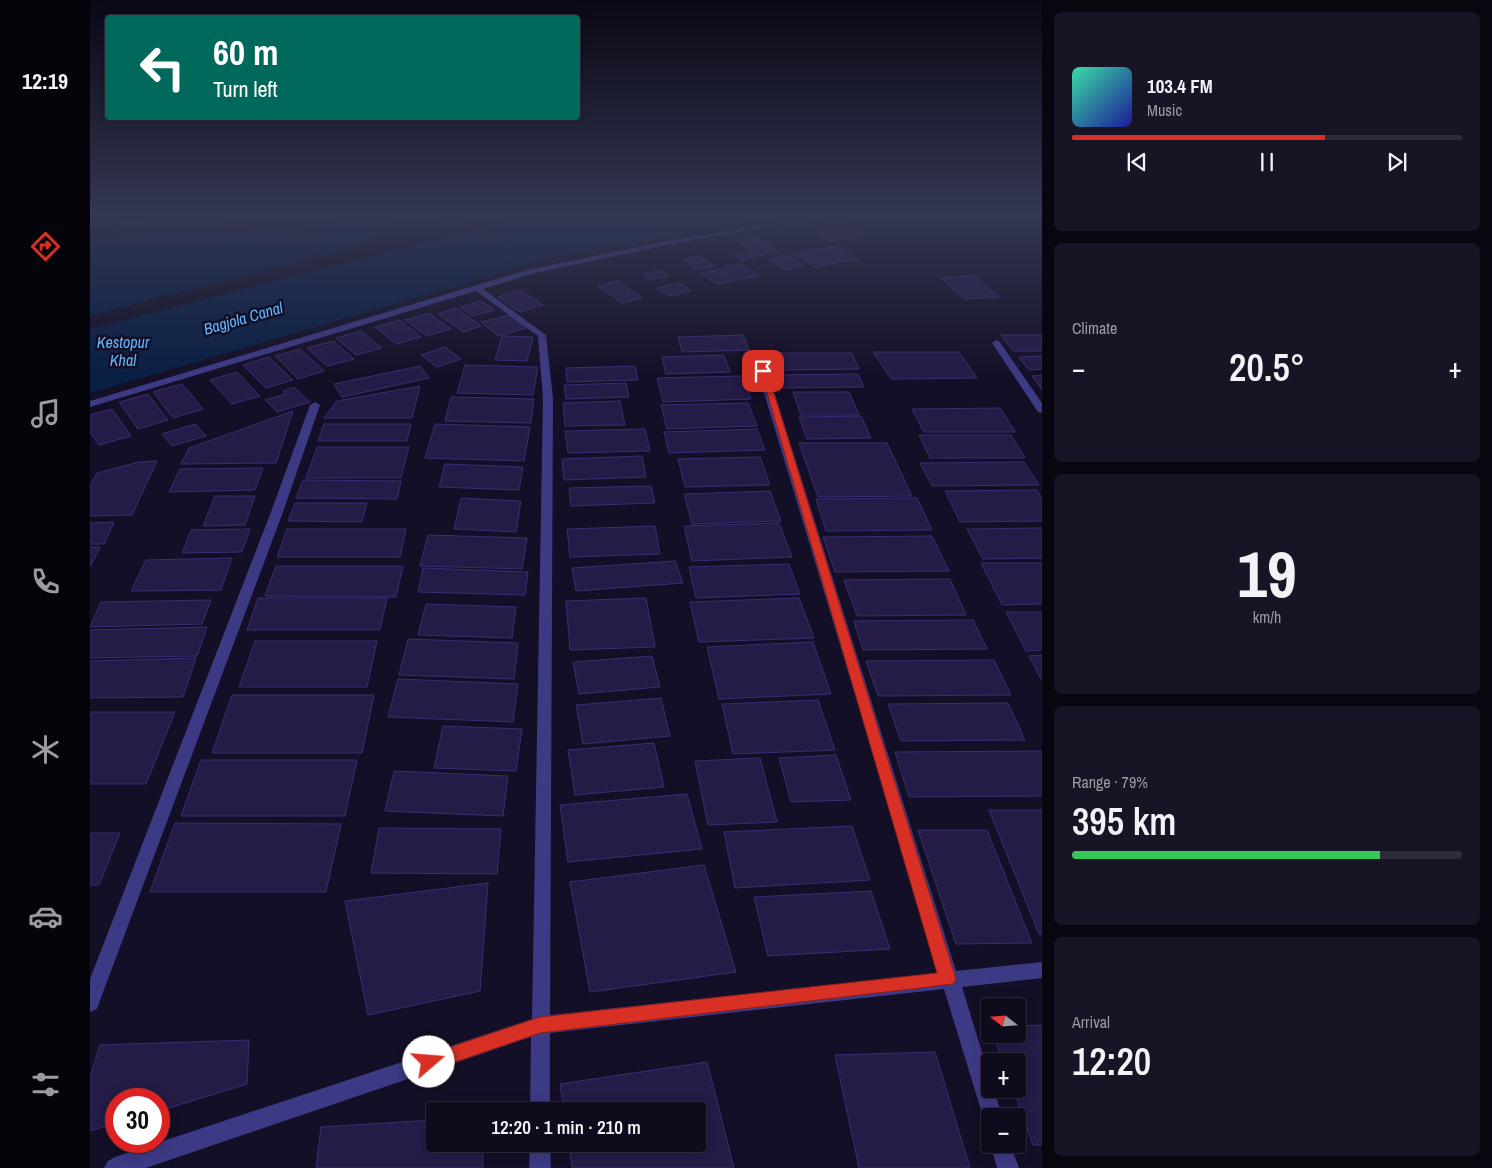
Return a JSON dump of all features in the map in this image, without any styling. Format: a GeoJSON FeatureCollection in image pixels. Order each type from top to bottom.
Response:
{"type":"FeatureCollection","features":[{"type":"Feature","properties":{"kind":"street"},"geometry":{"type":"LineString","coordinates":[[90,404],[476,287],[550,268]]}},
{"type":"Feature","properties":{"kind":"street"},"geometry":{"type":"LineString","coordinates":[[476,287],[542,335],[548,398],[540,1102]]}},
{"type":"Feature","properties":{"kind":"street"},"geometry":{"type":"LineString","coordinates":[[996,344],[1042,410]]}},
{"type":"Feature","properties":{"kind":"street"},"geometry":{"type":"LineString","coordinates":[[757,353],[827,575],[948,979],[989,1108]]}},
{"type":"Feature","properties":{"kind":"street"},"geometry":{"type":"LineString","coordinates":[[90,1003],[274,520],[315,405]]}},
{"type":"Feature","properties":{"kind":"street"},"geometry":{"type":"LineString","coordinates":[[115,1168],[540,1025],[1042,970]]}},
{"type":"Feature","properties":{"kind":"street"},"geometry":{"type":"LineString","coordinates":[[540,1152],[540,1168]]}},
{"type":"Feature","properties":{"kind":"street"},"geometry":{"type":"LineString","coordinates":[[1003,1153],[1008,1168]]}},
{"type":"Feature","properties":{"kind":"water"},"geometry":{"type":"Polygon","coordinates":[[[90,268],[274,268],[90,316],[90,268]]]}},
{"type":"Feature","properties":{"kind":"water","name":"Kestopur Khal"},"geometry":{"type":"Polygon","coordinates":[[[327,268],[519,268],[90,393],[90,329],[327,268]]]}},
{"type":"Feature","properties":{"kind":"building"},"geometry":{"type":"Polygon","coordinates":[[[725,268],[747,268],[759,276],[741,279],[725,268]]]}},
{"type":"Feature","properties":{"kind":"building"},"geometry":{"type":"Polygon","coordinates":[[[781,268],[797,268],[784,270],[781,268]]]}},
{"type":"Feature","properties":{"kind":"building"},"geometry":{"type":"Polygon","coordinates":[[[722,269],[737,280],[716,284],[701,273],[722,269]]]}},
{"type":"Feature","properties":{"kind":"building"},"geometry":{"type":"Polygon","coordinates":[[[660,270],[669,276],[650,280],[642,274],[660,270]]]}},
{"type":"Feature","properties":{"kind":"building"},"geometry":{"type":"Polygon","coordinates":[[[974,276],[999,297],[964,299],[941,278],[974,276]]]}},
{"type":"Feature","properties":{"kind":"building"},"geometry":{"type":"Polygon","coordinates":[[[618,281],[642,298],[622,303],[598,286],[618,281]]]}},
{"type":"Feature","properties":{"kind":"building"},"geometry":{"type":"Polygon","coordinates":[[[679,283],[691,291],[669,296],[657,288],[679,283]]]}},
{"type":"Feature","properties":{"kind":"building"},"geometry":{"type":"Polygon","coordinates":[[[521,290],[543,305],[520,312],[498,297],[521,290]]]}},
{"type":"Feature","properties":{"kind":"building"},"geometry":{"type":"Polygon","coordinates":[[[481,301],[495,310],[473,316],[460,307],[481,301]]]}},
{"type":"Feature","properties":{"kind":"building"},"geometry":{"type":"Polygon","coordinates":[[[456,308],[481,326],[463,332],[438,314],[456,308]]]}},
{"type":"Feature","properties":{"kind":"building"},"geometry":{"type":"Polygon","coordinates":[[[429,313],[451,329],[427,336],[405,320],[429,313]]]}},
{"type":"Feature","properties":{"kind":"building"},"geometry":{"type":"Polygon","coordinates":[[[509,315],[526,328],[498,336],[481,322],[509,315]]]}},
{"type":"Feature","properties":{"kind":"building"},"geometry":{"type":"Polygon","coordinates":[[[400,320],[421,337],[396,344],[375,327],[400,320]]]}},
{"type":"Feature","properties":{"kind":"building"},"geometry":{"type":"Polygon","coordinates":[[[361,331],[382,348],[356,355],[336,338],[361,331]]]}},
{"type":"Feature","properties":{"kind":"building"},"geometry":{"type":"Polygon","coordinates":[[[743,335],[749,350],[682,352],[678,337],[743,335]]]}},
{"type":"Feature","properties":{"kind":"building"},"geometry":{"type":"Polygon","coordinates":[[[1001,335],[1042,335],[1042,351],[1013,351],[1001,335]]]}},
{"type":"Feature","properties":{"kind":"building"},"geometry":{"type":"Polygon","coordinates":[[[502,336],[533,337],[527,361],[495,360],[502,336]]]}},
{"type":"Feature","properties":{"kind":"building"},"geometry":{"type":"Polygon","coordinates":[[[333,341],[354,359],[327,366],[307,348],[333,341]]]}},
{"type":"Feature","properties":{"kind":"building"},"geometry":{"type":"Polygon","coordinates":[[[445,347],[461,359],[437,367],[421,355],[445,347]]]}},
{"type":"Feature","properties":{"kind":"building"},"geometry":{"type":"Polygon","coordinates":[[[300,349],[324,371],[298,379],[275,356],[300,349]]]}},
{"type":"Feature","properties":{"kind":"building"},"geometry":{"type":"Polygon","coordinates":[[[873,352],[959,352],[977,378],[891,379],[873,352]]]}},
{"type":"Feature","properties":{"kind":"building"},"geometry":{"type":"Polygon","coordinates":[[[773,353],[852,353],[859,369],[779,370],[773,353]]]}},
{"type":"Feature","properties":{"kind":"building"},"geometry":{"type":"Polygon","coordinates":[[[724,355],[730,372],[666,374],[662,357],[724,355]]]}},
{"type":"Feature","properties":{"kind":"building"},"geometry":{"type":"Polygon","coordinates":[[[1042,356],[1042,369],[1029,370],[1019,357],[1042,356]]]}},
{"type":"Feature","properties":{"kind":"building"},"geometry":{"type":"Polygon","coordinates":[[[269,357],[293,380],[266,388],[243,365],[269,357]]]}},
{"type":"Feature","properties":{"kind":"building"},"geometry":{"type":"Polygon","coordinates":[[[465,365],[538,367],[533,395],[457,393],[465,365]]]}},
{"type":"Feature","properties":{"kind":"building"},"geometry":{"type":"Polygon","coordinates":[[[420,366],[429,378],[342,397],[334,384],[420,366]]]}},
{"type":"Feature","properties":{"kind":"building"},"geometry":{"type":"Polygon","coordinates":[[[635,366],[638,380],[567,382],[566,368],[635,366]]]}},
{"type":"Feature","properties":{"kind":"building"},"geometry":{"type":"Polygon","coordinates":[[[237,372],[260,396],[232,404],[210,380],[237,372]]]}},
{"type":"Feature","properties":{"kind":"building"},"geometry":{"type":"Polygon","coordinates":[[[858,374],[864,387],[779,388],[774,375],[858,374]]]}},
{"type":"Feature","properties":{"kind":"building"},"geometry":{"type":"Polygon","coordinates":[[[1042,375],[1042,390],[1032,376],[1042,375]]]}},
{"type":"Feature","properties":{"kind":"building"},"geometry":{"type":"Polygon","coordinates":[[[742,376],[751,399],[663,402],[657,378],[742,376]]]}},
{"type":"Feature","properties":{"kind":"building"},"geometry":{"type":"Polygon","coordinates":[[[626,383],[629,397],[566,399],[564,385],[626,383]]]}},
{"type":"Feature","properties":{"kind":"building"},"geometry":{"type":"Polygon","coordinates":[[[182,384],[203,409],[173,418],[153,392],[182,384]]]}},
{"type":"Feature","properties":{"kind":"building"},"geometry":{"type":"Polygon","coordinates":[[[420,386],[412,418],[324,418],[337,401],[420,386]]]}},
{"type":"Feature","properties":{"kind":"building"},"geometry":{"type":"Polygon","coordinates":[[[294,387],[310,402],[277,412],[265,400],[286,394],[283,391],[294,387]]]}},
{"type":"Feature","properties":{"kind":"building"},"geometry":{"type":"Polygon","coordinates":[[[793,392],[849,392],[859,415],[801,415],[793,392]]]}},
{"type":"Feature","properties":{"kind":"building"},"geometry":{"type":"Polygon","coordinates":[[[148,394],[168,420],[138,429],[119,402],[148,394]]]}},
{"type":"Feature","properties":{"kind":"building"},"geometry":{"type":"Polygon","coordinates":[[[451,397],[534,399],[531,423],[445,421],[451,397]]]}},
{"type":"Feature","properties":{"kind":"building"},"geometry":{"type":"Polygon","coordinates":[[[620,401],[625,425],[565,426],[563,403],[620,401]]]}},
{"type":"Feature","properties":{"kind":"building"},"geometry":{"type":"Polygon","coordinates":[[[748,403],[757,426],[667,429],[661,405],[748,403]]]}},
{"type":"Feature","properties":{"kind":"building"},"geometry":{"type":"Polygon","coordinates":[[[1000,408],[1015,432],[924,432],[912,409],[1000,408]]]}},
{"type":"Feature","properties":{"kind":"building"},"geometry":{"type":"Polygon","coordinates":[[[112,409],[131,436],[99,445],[90,432],[90,415],[112,409]]]}},
{"type":"Feature","properties":{"kind":"building"},"geometry":{"type":"Polygon","coordinates":[[[293,411],[276,463],[181,464],[189,448],[293,411]]]}},
{"type":"Feature","properties":{"kind":"building"},"geometry":{"type":"Polygon","coordinates":[[[861,416],[871,438],[807,439],[799,417],[861,416]]]}},
{"type":"Feature","properties":{"kind":"building"},"geometry":{"type":"Polygon","coordinates":[[[195,424],[206,436],[172,446],[162,434],[195,424]]]}},
{"type":"Feature","properties":{"kind":"building"},"geometry":{"type":"Polygon","coordinates":[[[324,424],[411,424],[407,441],[318,441],[324,424]]]}},
{"type":"Feature","properties":{"kind":"building"},"geometry":{"type":"Polygon","coordinates":[[[435,424],[530,427],[524,461],[425,458],[435,424]]]}},
{"type":"Feature","properties":{"kind":"building"},"geometry":{"type":"Polygon","coordinates":[[[645,429],[650,451],[568,453],[565,431],[645,429]]]}},
{"type":"Feature","properties":{"kind":"building"},"geometry":{"type":"Polygon","coordinates":[[[757,429],[765,450],[669,453],[664,432],[757,429]]]}},
{"type":"Feature","properties":{"kind":"building"},"geometry":{"type":"Polygon","coordinates":[[[919,435],[1011,435],[1025,458],[930,458],[919,435]]]}},
{"type":"Feature","properties":{"kind":"building"},"geometry":{"type":"Polygon","coordinates":[[[799,443],[887,443],[912,496],[818,497],[799,443]]]}},
{"type":"Feature","properties":{"kind":"building"},"geometry":{"type":"Polygon","coordinates":[[[317,447],[409,447],[401,478],[306,478],[317,447]]]}},
{"type":"Feature","properties":{"kind":"building"},"geometry":{"type":"Polygon","coordinates":[[[642,456],[646,477],[564,480],[562,459],[642,456]]]}},
{"type":"Feature","properties":{"kind":"building"},"geometry":{"type":"Polygon","coordinates":[[[760,457],[770,485],[685,487],[678,459],[760,457]]]}},
{"type":"Feature","properties":{"kind":"building"},"geometry":{"type":"Polygon","coordinates":[[[157,461],[132,515],[90,516],[90,485],[97,473],[139,462],[157,461]]]}},
{"type":"Feature","properties":{"kind":"building"},"geometry":{"type":"Polygon","coordinates":[[[1024,462],[1039,485],[932,486],[920,463],[1024,462]]]}},
{"type":"Feature","properties":{"kind":"building"},"geometry":{"type":"Polygon","coordinates":[[[445,464],[523,467],[519,490],[439,487],[445,464]]]}},
{"type":"Feature","properties":{"kind":"building"},"geometry":{"type":"Polygon","coordinates":[[[263,468],[255,490],[169,492],[180,469],[263,468]]]}},
{"type":"Feature","properties":{"kind":"building"},"geometry":{"type":"Polygon","coordinates":[[[303,480],[401,481],[397,499],[296,498],[303,480]]]}},
{"type":"Feature","properties":{"kind":"building"},"geometry":{"type":"Polygon","coordinates":[[[651,486],[655,503],[571,506],[569,488],[651,486]]]}},
{"type":"Feature","properties":{"kind":"building"},"geometry":{"type":"Polygon","coordinates":[[[1037,490],[1042,499],[1042,521],[960,522],[945,491],[1037,490]]]}},
{"type":"Feature","properties":{"kind":"building"},"geometry":{"type":"Polygon","coordinates":[[[770,491],[781,521],[692,524],[684,494],[770,491]]]}},
{"type":"Feature","properties":{"kind":"building"},"geometry":{"type":"Polygon","coordinates":[[[215,496],[255,496],[245,525],[203,526],[215,496]]]}},
{"type":"Feature","properties":{"kind":"building"},"geometry":{"type":"Polygon","coordinates":[[[461,498],[521,501],[516,532],[454,529],[461,498]]]}},
{"type":"Feature","properties":{"kind":"building"},"geometry":{"type":"Polygon","coordinates":[[[917,498],[932,530],[826,531],[816,499],[917,498]]]}},
{"type":"Feature","properties":{"kind":"building"},"geometry":{"type":"Polygon","coordinates":[[[295,503],[367,503],[362,522],[288,521],[295,503]]]}},
{"type":"Feature","properties":{"kind":"building"},"geometry":{"type":"Polygon","coordinates":[[[114,522],[104,544],[90,544],[90,523],[114,522]]]}},
{"type":"Feature","properties":{"kind":"building"},"geometry":{"type":"Polygon","coordinates":[[[779,523],[792,557],[692,561],[684,526],[779,523]]]}},
{"type":"Feature","properties":{"kind":"building"},"geometry":{"type":"Polygon","coordinates":[[[655,526],[660,554],[570,557],[567,529],[655,526]]]}},
{"type":"Feature","properties":{"kind":"building"},"geometry":{"type":"Polygon","coordinates":[[[1042,528],[1042,558],[983,559],[967,529],[1042,528]]]}},
{"type":"Feature","properties":{"kind":"building"},"geometry":{"type":"Polygon","coordinates":[[[250,529],[242,552],[182,553],[191,530],[250,529]]]}},
{"type":"Feature","properties":{"kind":"building"},"geometry":{"type":"Polygon","coordinates":[[[287,529],[406,529],[400,557],[277,557],[287,529]]]}},
{"type":"Feature","properties":{"kind":"building"},"geometry":{"type":"Polygon","coordinates":[[[428,535],[527,538],[522,569],[420,566],[428,535]]]}},
{"type":"Feature","properties":{"kind":"building"},"geometry":{"type":"Polygon","coordinates":[[[932,536],[949,571],[835,572],[823,537],[932,536]]]}},
{"type":"Feature","properties":{"kind":"building"},"geometry":{"type":"Polygon","coordinates":[[[90,547],[100,547],[90,567],[90,547]]]}},
{"type":"Feature","properties":{"kind":"building"},"geometry":{"type":"Polygon","coordinates":[[[232,558],[221,590],[131,591],[146,560],[232,558]]]}},
{"type":"Feature","properties":{"kind":"building"},"geometry":{"type":"Polygon","coordinates":[[[675,561],[683,583],[576,591],[572,568],[675,561]]]}},
{"type":"Feature","properties":{"kind":"building"},"geometry":{"type":"Polygon","coordinates":[[[981,563],[1042,563],[1042,604],[1002,605],[981,563]]]}},
{"type":"Feature","properties":{"kind":"building"},"geometry":{"type":"Polygon","coordinates":[[[789,564],[800,594],[696,598],[689,567],[789,564]]]}},
{"type":"Feature","properties":{"kind":"building"},"geometry":{"type":"Polygon","coordinates":[[[276,566],[403,566],[396,597],[265,596],[276,566]]]}},
{"type":"Feature","properties":{"kind":"building"},"geometry":{"type":"Polygon","coordinates":[[[423,568],[528,572],[525,595],[418,592],[423,568]]]}},
{"type":"Feature","properties":{"kind":"building"},"geometry":{"type":"Polygon","coordinates":[[[950,579],[966,615],[857,616],[844,580],[950,579]]]}},
{"type":"Feature","properties":{"kind":"building"},"geometry":{"type":"Polygon","coordinates":[[[258,598],[387,598],[380,630],[247,630],[258,598]]]}},
{"type":"Feature","properties":{"kind":"building"},"geometry":{"type":"Polygon","coordinates":[[[646,598],[655,647],[570,650],[566,601],[646,598]]]}},
{"type":"Feature","properties":{"kind":"building"},"geometry":{"type":"Polygon","coordinates":[[[799,598],[814,638],[699,642],[690,602],[799,598]]]}},
{"type":"Feature","properties":{"kind":"building"},"geometry":{"type":"Polygon","coordinates":[[[211,600],[202,624],[90,627],[101,602],[211,600]]]}},
{"type":"Feature","properties":{"kind":"building"},"geometry":{"type":"Polygon","coordinates":[[[426,604],[516,607],[512,638],[418,635],[426,604]]]}},
{"type":"Feature","properties":{"kind":"building"},"geometry":{"type":"Polygon","coordinates":[[[1006,612],[1042,612],[1042,650],[1026,651],[1006,612]]]}},
{"type":"Feature","properties":{"kind":"building"},"geometry":{"type":"Polygon","coordinates":[[[973,620],[987,649],[863,650],[854,621],[973,620]]]}},
{"type":"Feature","properties":{"kind":"building"},"geometry":{"type":"Polygon","coordinates":[[[207,627],[197,656],[90,658],[90,630],[207,627]]]}},
{"type":"Feature","properties":{"kind":"building"},"geometry":{"type":"Polygon","coordinates":[[[408,639],[518,643],[514,679],[399,675],[408,639]]]}},
{"type":"Feature","properties":{"kind":"building"},"geometry":{"type":"Polygon","coordinates":[[[255,641],[377,641],[367,687],[239,687],[255,641]]]}},
{"type":"Feature","properties":{"kind":"building"},"geometry":{"type":"Polygon","coordinates":[[[813,642],[831,694],[719,699],[707,647],[813,642]]]}},
{"type":"Feature","properties":{"kind":"building"},"geometry":{"type":"Polygon","coordinates":[[[1042,655],[1042,681],[1029,656],[1042,655]]]}},
{"type":"Feature","properties":{"kind":"building"},"geometry":{"type":"Polygon","coordinates":[[[652,656],[660,687],[579,694],[573,662],[652,656]]]}},
{"type":"Feature","properties":{"kind":"building"},"geometry":{"type":"Polygon","coordinates":[[[196,658],[183,697],[90,698],[90,661],[196,658]]]}},
{"type":"Feature","properties":{"kind":"building"},"geometry":{"type":"Polygon","coordinates":[[[994,660],[1011,695],[878,696],[866,661],[994,660]]]}},
{"type":"Feature","properties":{"kind":"building"},"geometry":{"type":"Polygon","coordinates":[[[398,679],[518,684],[513,722],[388,717],[398,679]]]}},
{"type":"Feature","properties":{"kind":"building"},"geometry":{"type":"Polygon","coordinates":[[[232,695],[374,695],[362,753],[212,753],[232,695]]]}},
{"type":"Feature","properties":{"kind":"building"},"geometry":{"type":"Polygon","coordinates":[[[661,698],[670,736],[583,744],[576,705],[661,698]]]}},
{"type":"Feature","properties":{"kind":"building"},"geometry":{"type":"Polygon","coordinates":[[[818,700],[835,750],[733,754],[722,704],[818,700]]]}},
{"type":"Feature","properties":{"kind":"building"},"geometry":{"type":"Polygon","coordinates":[[[1008,703],[1025,740],[901,741],[888,704],[1008,703]]]}},
{"type":"Feature","properties":{"kind":"building"},"geometry":{"type":"Polygon","coordinates":[[[90,712],[175,712],[146,784],[90,784],[90,712]]]}},
{"type":"Feature","properties":{"kind":"building"},"geometry":{"type":"Polygon","coordinates":[[[443,726],[522,729],[516,771],[434,768],[443,726]]]}},
{"type":"Feature","properties":{"kind":"building"},"geometry":{"type":"Polygon","coordinates":[[[654,743],[664,787],[575,795],[568,750],[654,743]]]}},
{"type":"Feature","properties":{"kind":"building"},"geometry":{"type":"Polygon","coordinates":[[[1042,751],[1042,796],[909,797],[895,752],[1042,751]]]}},
{"type":"Feature","properties":{"kind":"building"},"geometry":{"type":"Polygon","coordinates":[[[836,755],[851,800],[791,802],[779,758],[836,755]]]}},
{"type":"Feature","properties":{"kind":"building"},"geometry":{"type":"Polygon","coordinates":[[[760,758],[777,822],[708,825],[695,761],[760,758]]]}},
{"type":"Feature","properties":{"kind":"building"},"geometry":{"type":"Polygon","coordinates":[[[201,760],[357,760],[345,816],[181,816],[201,760]]]}},
{"type":"Feature","properties":{"kind":"building"},"geometry":{"type":"Polygon","coordinates":[[[394,771],[508,776],[503,816],[385,811],[394,771]]]}},
{"type":"Feature","properties":{"kind":"building"},"geometry":{"type":"Polygon","coordinates":[[[687,794],[702,849],[568,862],[560,805],[687,794]]]}},
{"type":"Feature","properties":{"kind":"building"},"geometry":{"type":"Polygon","coordinates":[[[989,810],[1042,810],[1042,934],[1039,934],[989,810]]]}},
{"type":"Feature","properties":{"kind":"building"},"geometry":{"type":"Polygon","coordinates":[[[175,823],[341,824],[326,892],[150,892],[175,823]]]}},
{"type":"Feature","properties":{"kind":"building"},"geometry":{"type":"Polygon","coordinates":[[[852,826],[870,880],[735,888],[724,832],[852,826]]]}},
{"type":"Feature","properties":{"kind":"building"},"geometry":{"type":"Polygon","coordinates":[[[379,828],[501,829],[497,874],[371,873],[379,828]]]}},
{"type":"Feature","properties":{"kind":"building"},"geometry":{"type":"Polygon","coordinates":[[[918,830],[987,830],[1032,943],[956,944],[918,830]]]}},
{"type":"Feature","properties":{"kind":"building"},"geometry":{"type":"Polygon","coordinates":[[[90,833],[120,833],[99,885],[90,885],[90,833]]]}},
{"type":"Feature","properties":{"kind":"building"},"geometry":{"type":"Polygon","coordinates":[[[704,865],[736,972],[590,992],[570,882],[704,865]]]}},
{"type":"Feature","properties":{"kind":"building"},"geometry":{"type":"Polygon","coordinates":[[[488,883],[480,991],[368,1015],[345,901],[488,883]]]}},
{"type":"Feature","properties":{"kind":"building"},"geometry":{"type":"Polygon","coordinates":[[[871,891],[890,949],[768,956],[754,897],[871,891]]]}},
{"type":"Feature","properties":{"kind":"building"},"geometry":{"type":"Polygon","coordinates":[[[1042,1025],[1042,1145],[1033,1145],[1026,1125],[1026,1108],[1020,1108],[1016,1098],[1026,1098],[1026,1053],[1000,1053],[996,1043],[1026,1043],[1026,1026],[1042,1025]]]}},
{"type":"Feature","properties":{"kind":"building"},"geometry":{"type":"Polygon","coordinates":[[[249,1040],[247,1084],[170,1108],[170,1088],[105,1088],[105,1126],[90,1131],[90,1077],[100,1045],[249,1040]]]}},
{"type":"Feature","properties":{"kind":"building"},"geometry":{"type":"Polygon","coordinates":[[[935,1052],[970,1168],[859,1168],[835,1055],[935,1052]]]}},
{"type":"Feature","properties":{"kind":"building"},"geometry":{"type":"Polygon","coordinates":[[[707,1062],[734,1168],[572,1168],[570,1152],[706,1152],[706,1102],[563,1102],[560,1084],[707,1062]]]}},
{"type":"Feature","properties":{"kind":"building"},"geometry":{"type":"Polygon","coordinates":[[[426,1121],[426,1152],[483,1152],[483,1168],[316,1168],[321,1127],[426,1121]]]}},
{"type":"Feature","properties":{"kind":"route"},"geometry":{"type":"LineString","coordinates":[[429,1062],[540,1025],[948,979],[824,566],[763,371]]}},
{"type":"Feature","properties":{"kind":"water label","name":"Bagjola Canal"},"geometry":{"type":"Point","coordinates":[243,318]}}]}
